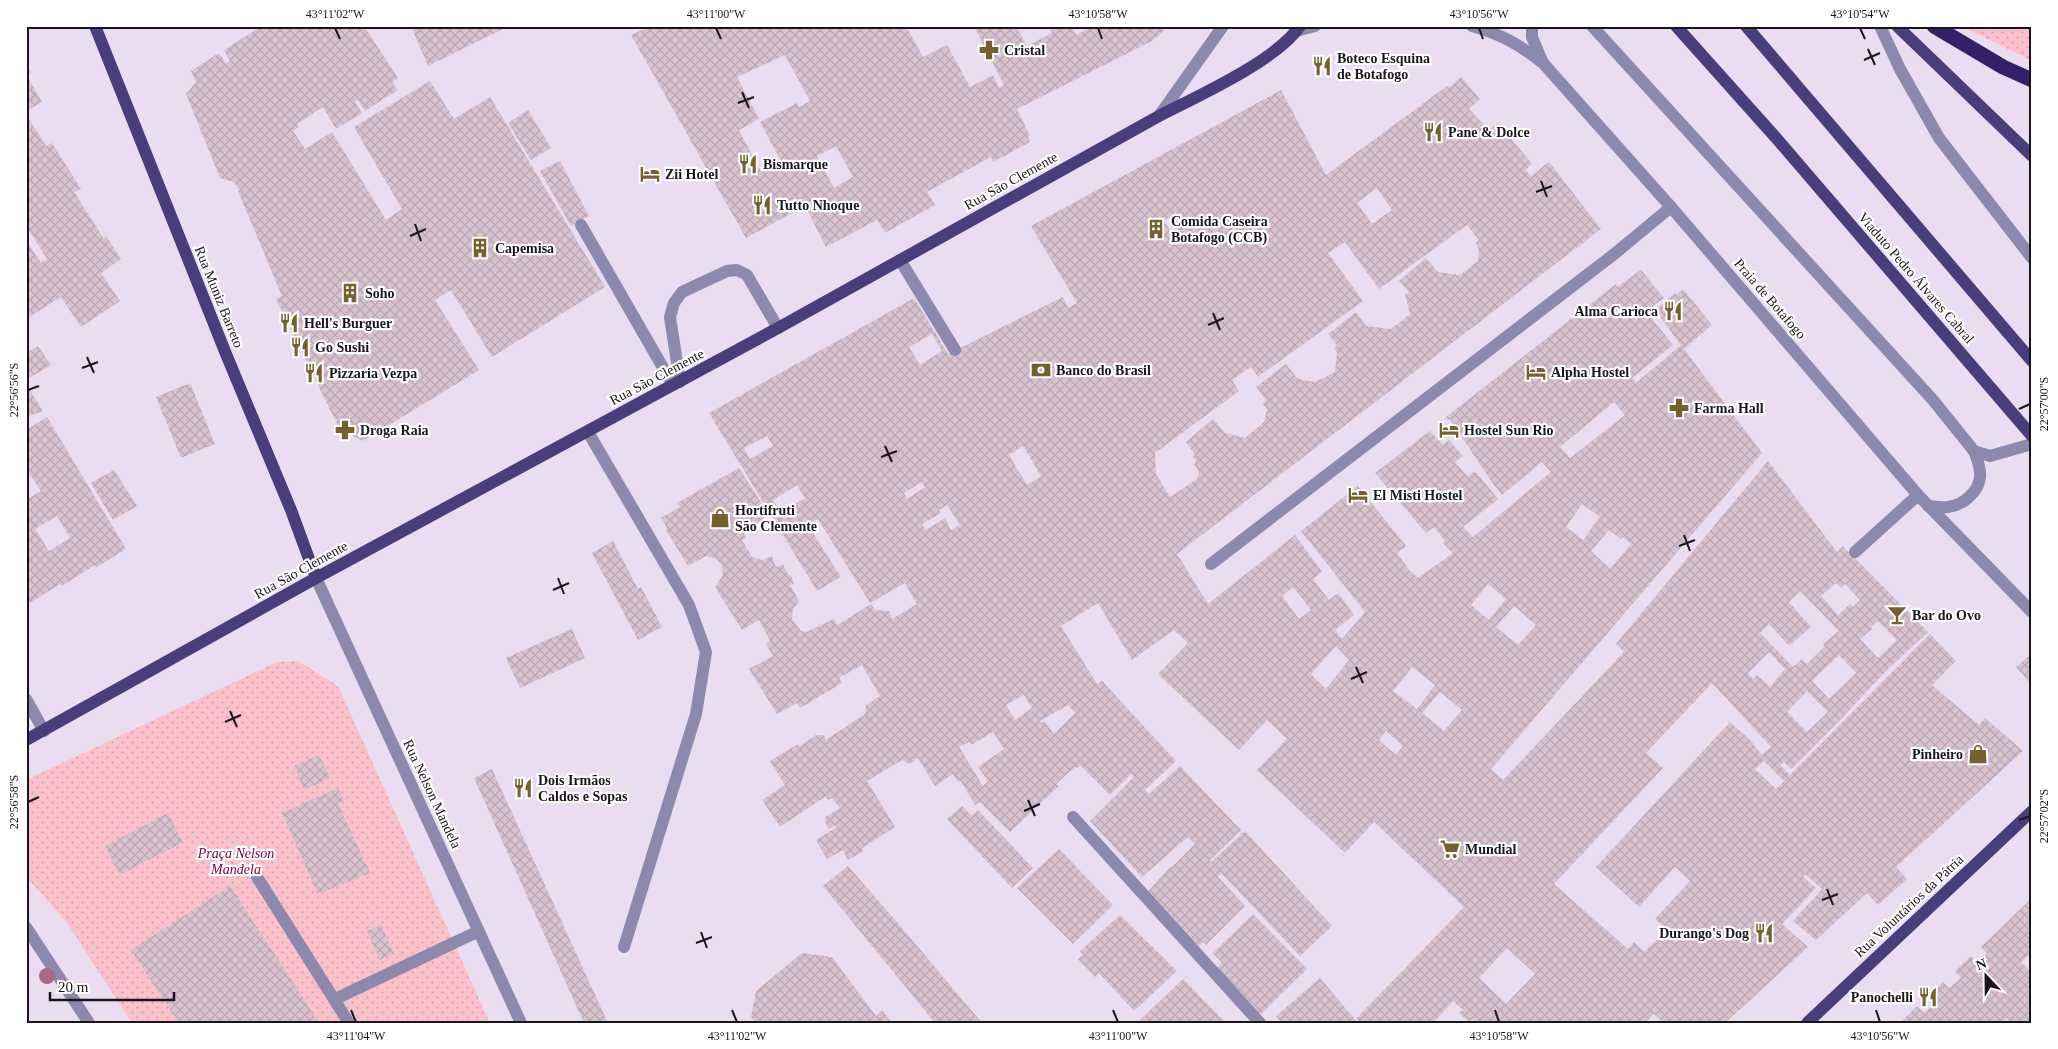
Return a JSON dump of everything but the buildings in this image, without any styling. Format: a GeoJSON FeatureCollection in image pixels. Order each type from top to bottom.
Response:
{"type":"FeatureCollection","features":[{"type":"Feature","properties":{"kind":"highway"},"geometry":{"type":"LineString","coordinates":[[1934,26],[2003,67],[2032,80]]}},
{"type":"Feature","properties":{"kind":"main road","name":"Rua Muniz Barreto"},"geometry":{"type":"LineString","coordinates":[[95,26],[226,354],[291,510],[316,578]]}},
{"type":"Feature","properties":{"kind":"main road","name":"Viaduto Pedro Álvares Cabral"},"geometry":{"type":"LineString","coordinates":[[1676,26],[1777,139],[2032,436]]}},
{"type":"Feature","properties":{"kind":"main road"},"geometry":{"type":"LineString","coordinates":[[1746,26],[2032,361]]}},
{"type":"Feature","properties":{"kind":"main road"},"geometry":{"type":"LineString","coordinates":[[1896,26],[2032,156]]}},
{"type":"Feature","properties":{"kind":"main road","name":"Rua São Clemente"},"geometry":{"type":"LineString","coordinates":[[26,740],[316,578],[676,384],[1252,66],[1276,50],[1298,29]]}},
{"type":"Feature","properties":{"kind":"main road","name":"Rua Voluntários da Pátria"},"geometry":{"type":"LineString","coordinates":[[1808,1023],[2032,811]]}},
{"type":"Feature","properties":{"kind":"street"},"geometry":{"type":"LineString","coordinates":[[1159,116],[1223,26]]}},
{"type":"Feature","properties":{"kind":"street"},"geometry":{"type":"LineString","coordinates":[[1298,29],[1315,26]]}},
{"type":"Feature","properties":{"kind":"street","name":"Praia de Botafogo"},"geometry":{"type":"LineString","coordinates":[[1472,26],[1489,31],[1520,45],[1543,63],[1671,207],[1918,495],[2032,612]]}},
{"type":"Feature","properties":{"kind":"street"},"geometry":{"type":"LineString","coordinates":[[1532,26],[1532,37],[1543,63]]}},
{"type":"Feature","properties":{"kind":"street"},"geometry":{"type":"LineString","coordinates":[[1880,26],[1900,70],[1939,138],[2032,258]]}},
{"type":"Feature","properties":{"kind":"street"},"geometry":{"type":"LineString","coordinates":[[1593,27],[1933,400],[1974,451],[1980,466],[1981,480],[1976,492],[1964,501],[1948,507],[1928,506]]}},
{"type":"Feature","properties":{"kind":"street"},"geometry":{"type":"LineString","coordinates":[[1211,564],[1605,261],[1671,207]]}},
{"type":"Feature","properties":{"kind":"street"},"geometry":{"type":"LineString","coordinates":[[580,226],[676,384]]}},
{"type":"Feature","properties":{"kind":"street"},"geometry":{"type":"LineString","coordinates":[[900,260],[956,350]]}},
{"type":"Feature","properties":{"kind":"street"},"geometry":{"type":"LineString","coordinates":[[676,384],[670,317],[674,303],[682,292],[727,271],[737,270],[747,275],[778,328]]}},
{"type":"Feature","properties":{"kind":"street"},"geometry":{"type":"LineString","coordinates":[[588,432],[688,605],[706,652],[696,714],[624,947]]}},
{"type":"Feature","properties":{"kind":"street"},"geometry":{"type":"LineString","coordinates":[[1974,451],[1990,456],[2032,444]]}},
{"type":"Feature","properties":{"kind":"street"},"geometry":{"type":"LineString","coordinates":[[1856,552],[1918,495]]}},
{"type":"Feature","properties":{"kind":"street","name":"Rua Nelson Mandela"},"geometry":{"type":"LineString","coordinates":[[316,578],[521,1023]]}},
{"type":"Feature","properties":{"kind":"street"},"geometry":{"type":"LineString","coordinates":[[26,700],[44,731]]}},
{"type":"Feature","properties":{"kind":"street"},"geometry":{"type":"LineString","coordinates":[[1073,817],[1260,1023]]}},
{"type":"Feature","properties":{"kind":"street"},"geometry":{"type":"LineString","coordinates":[[256,877],[349,1023]]}},
{"type":"Feature","properties":{"kind":"street"},"geometry":{"type":"LineString","coordinates":[[26,927],[89,1023]]}},
{"type":"Feature","properties":{"kind":"street"},"geometry":{"type":"LineString","coordinates":[[334,999],[479,931]]}},
{"type":"Feature","properties":{"kind":"green space"},"geometry":{"type":"Polygon","coordinates":[[[1961,26],[2032,26],[2032,61],[1961,26]]]}},
{"type":"Feature","properties":{"kind":"green space","name":"Praça Nelson Mandela"},"geometry":{"type":"Polygon","coordinates":[[[298,661],[338,686],[490,1023],[132,1023],[65,920],[26,877],[26,780],[277,662],[298,661]]]}},
{"type":"Feature","properties":{"kind":"place","name":"Cristal"},"geometry":{"type":"Point","coordinates":[989,50]}},
{"type":"Feature","properties":{"kind":"place","name":"Boteco Esquina de Botafogo"},"geometry":{"type":"Point","coordinates":[1322,66]}},
{"type":"Feature","properties":{"kind":"place","name":"Pane & Dolce"},"geometry":{"type":"Point","coordinates":[1433,132]}},
{"type":"Feature","properties":{"kind":"place","name":"Bismarque"},"geometry":{"type":"Point","coordinates":[748,164]}},
{"type":"Feature","properties":{"kind":"place","name":"Zii Hotel"},"geometry":{"type":"Point","coordinates":[650,174]}},
{"type":"Feature","properties":{"kind":"place","name":"Tutto Nhoque"},"geometry":{"type":"Point","coordinates":[762,205]}},
{"type":"Feature","properties":{"kind":"place","name":"Comida Caseira Botafogo (CCB)"},"geometry":{"type":"Point","coordinates":[1156,229]}},
{"type":"Feature","properties":{"kind":"place","name":"Capemisa"},"geometry":{"type":"Point","coordinates":[480,248]}},
{"type":"Feature","properties":{"kind":"place","name":"Soho"},"geometry":{"type":"Point","coordinates":[350,293]}},
{"type":"Feature","properties":{"kind":"place","name":"Alma Carioca"},"geometry":{"type":"Point","coordinates":[1673,311]}},
{"type":"Feature","properties":{"kind":"place","name":"Hell's Burguer"},"geometry":{"type":"Point","coordinates":[289,323]}},
{"type":"Feature","properties":{"kind":"place","name":"Go Sushi"},"geometry":{"type":"Point","coordinates":[300,347]}},
{"type":"Feature","properties":{"kind":"place","name":"Banco do Brasil"},"geometry":{"type":"Point","coordinates":[1041,370]}},
{"type":"Feature","properties":{"kind":"place","name":"Alpha Hostel"},"geometry":{"type":"Point","coordinates":[1536,372]}},
{"type":"Feature","properties":{"kind":"place","name":"Pizzaria Vezpa"},"geometry":{"type":"Point","coordinates":[314,373]}},
{"type":"Feature","properties":{"kind":"place","name":"Farma Hall"},"geometry":{"type":"Point","coordinates":[1679,408]}},
{"type":"Feature","properties":{"kind":"place","name":"Droga Raia"},"geometry":{"type":"Point","coordinates":[345,430]}},
{"type":"Feature","properties":{"kind":"place","name":"Hostel Sun Rio"},"geometry":{"type":"Point","coordinates":[1449,430]}},
{"type":"Feature","properties":{"kind":"place","name":"El Misti Hostel"},"geometry":{"type":"Point","coordinates":[1358,495]}},
{"type":"Feature","properties":{"kind":"place","name":"Hortifruti São Clemente"},"geometry":{"type":"Point","coordinates":[720,518]}},
{"type":"Feature","properties":{"kind":"place","name":"Bar do Ovo"},"geometry":{"type":"Point","coordinates":[1897,615]}},
{"type":"Feature","properties":{"kind":"place","name":"Pinheiro"},"geometry":{"type":"Point","coordinates":[1978,754]}},
{"type":"Feature","properties":{"kind":"place","name":"Dois Irmãos Caldos e Sopas"},"geometry":{"type":"Point","coordinates":[523,788]}},
{"type":"Feature","properties":{"kind":"place","name":"Mundial"},"geometry":{"type":"Point","coordinates":[1450,849]}},
{"type":"Feature","properties":{"kind":"place","name":"Durango's Dog"},"geometry":{"type":"Point","coordinates":[1764,933]}},
{"type":"Feature","properties":{"kind":"place","name":"Panochelli"},"geometry":{"type":"Point","coordinates":[1928,997]}}]}
